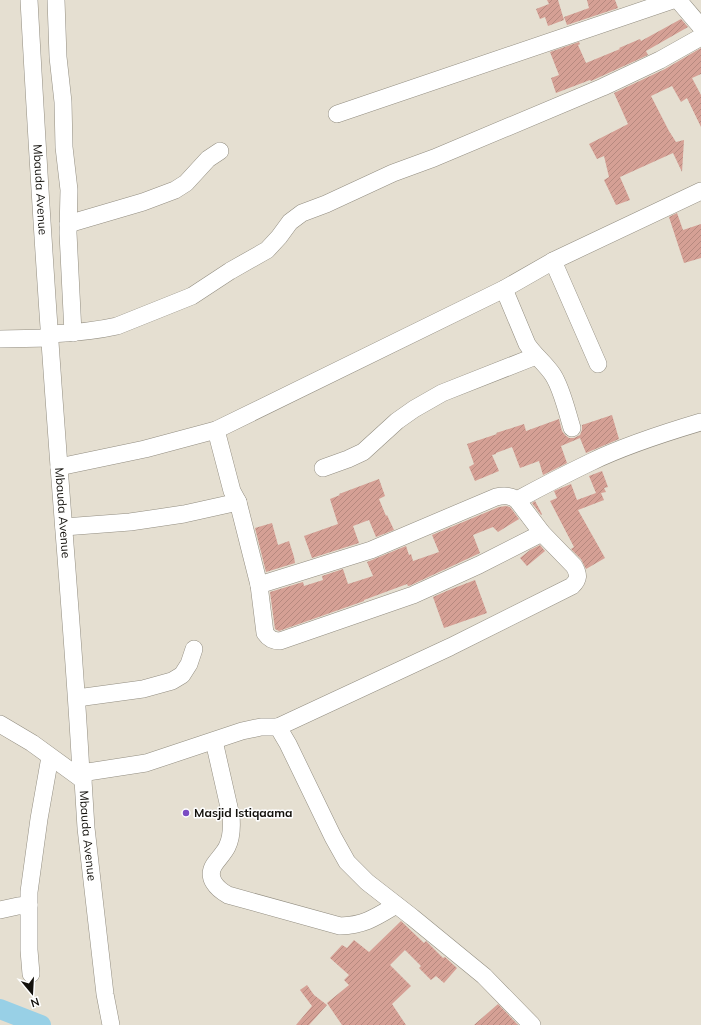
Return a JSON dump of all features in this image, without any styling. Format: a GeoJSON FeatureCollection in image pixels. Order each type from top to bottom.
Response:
{"type":"FeatureCollection","features":[{"type":"Feature","properties":{"kind":"street","name":"Mbauda Avenue"},"geometry":{"type":"LineString","coordinates":[[30,0],[37,144],[82,777],[87,836],[111,1025]]}},
{"type":"Feature","properties":{"kind":"street"},"geometry":{"type":"LineString","coordinates":[[56,0],[58,57],[63,102],[64,147],[69,190],[68,224],[73,333]]}},
{"type":"Feature","properties":{"kind":"street"},"geometry":{"type":"LineString","coordinates":[[337,114],[673,0]]}},
{"type":"Feature","properties":{"kind":"street"},"geometry":{"type":"LineString","coordinates":[[678,0],[701,27]]}},
{"type":"Feature","properties":{"kind":"street"},"geometry":{"type":"LineString","coordinates":[[0,340],[50,336],[117,326],[192,296],[230,271],[267,250],[290,222],[302,213],[326,204],[393,173],[434,158],[603,87],[660,60],[701,37]]}},
{"type":"Feature","properties":{"kind":"street"},"geometry":{"type":"LineString","coordinates":[[68,224],[143,202],[176,190],[186,183],[208,159],[220,151]]}},
{"type":"Feature","properties":{"kind":"street"},"geometry":{"type":"LineString","coordinates":[[59,467],[145,449],[216,430],[504,289],[553,261],[701,191]]}},
{"type":"Feature","properties":{"kind":"street"},"geometry":{"type":"LineString","coordinates":[[553,261],[598,364]]}},
{"type":"Feature","properties":{"kind":"street"},"geometry":{"type":"LineString","coordinates":[[504,289],[523,337],[531,351],[547,368],[556,382],[572,428]]}},
{"type":"Feature","properties":{"kind":"street"},"geometry":{"type":"LineString","coordinates":[[323,468],[363,452],[398,421],[428,400],[442,393],[536,356]]}},
{"type":"Feature","properties":{"kind":"street"},"geometry":{"type":"LineString","coordinates":[[517,500],[592,462],[622,449],[658,435],[701,422]]}},
{"type":"Feature","properties":{"kind":"street"},"geometry":{"type":"LineString","coordinates":[[216,430],[232,491],[238,502],[259,585],[265,633],[271,640],[280,641],[413,595],[479,565],[542,533]]}},
{"type":"Feature","properties":{"kind":"street"},"geometry":{"type":"LineString","coordinates":[[0,724],[32,743],[50,757],[82,777],[146,763],[242,731],[261,727],[278,727],[450,647],[572,586],[578,577],[574,566],[542,533],[517,500],[512,497],[502,496],[496,497],[370,550],[259,585]]}},
{"type":"Feature","properties":{"kind":"street"},"geometry":{"type":"LineString","coordinates":[[64,527],[130,522],[184,514],[238,502]]}},
{"type":"Feature","properties":{"kind":"street"},"geometry":{"type":"LineString","coordinates":[[77,698],[143,689],[172,680],[182,675],[190,664],[194,649]]}},
{"type":"Feature","properties":{"kind":"street"},"geometry":{"type":"LineString","coordinates":[[278,727],[347,862],[367,882],[484,976],[532,1025]]}},
{"type":"Feature","properties":{"kind":"street"},"geometry":{"type":"LineString","coordinates":[[214,741],[231,816],[232,827],[226,848],[213,867],[212,871],[213,882],[220,891],[228,896],[340,926],[351,926],[362,923],[396,905]]}},
{"type":"Feature","properties":{"kind":"street"},"geometry":{"type":"LineString","coordinates":[[31,974],[29,950],[29,892],[39,819],[50,757]]}},
{"type":"Feature","properties":{"kind":"street"},"geometry":{"type":"LineString","coordinates":[[0,910],[29,905]]}},
{"type":"Feature","properties":{"kind":"building"},"geometry":{"type":"Polygon","coordinates":[[[547,0],[558,0],[564,20],[548,26],[545,17],[540,19],[536,9],[549,4],[547,0]]]}},
{"type":"Feature","properties":{"kind":"building"},"geometry":{"type":"Polygon","coordinates":[[[587,0],[615,0],[618,8],[567,25],[564,17],[589,8],[587,0]]]}},
{"type":"Feature","properties":{"kind":"building"},"geometry":{"type":"Polygon","coordinates":[[[681,19],[688,27],[646,51],[648,55],[591,81],[590,80],[556,93],[551,78],[559,75],[550,52],[579,42],[580,44],[578,45],[586,63],[640,39],[641,41],[681,19]]]}},
{"type":"Feature","properties":{"kind":"building"},"geometry":{"type":"Polygon","coordinates":[[[701,48],[701,74],[692,78],[701,95],[701,127],[687,98],[681,102],[672,86],[651,96],[676,142],[684,140],[682,172],[673,153],[620,177],[630,200],[616,205],[604,180],[609,177],[604,156],[597,159],[589,144],[628,124],[614,93],[665,69],[701,48]]]}},
{"type":"Feature","properties":{"kind":"building"},"geometry":{"type":"Polygon","coordinates":[[[677,213],[683,230],[701,224],[701,258],[684,263],[669,217],[677,213]]]}},
{"type":"Feature","properties":{"kind":"building"},"geometry":{"type":"Polygon","coordinates":[[[612,415],[619,439],[586,453],[580,438],[561,446],[567,463],[543,475],[539,461],[520,468],[512,447],[492,455],[499,471],[475,481],[469,467],[474,464],[467,444],[497,434],[496,433],[524,424],[526,431],[559,419],[562,431],[565,435],[569,438],[574,438],[580,435],[582,425],[612,415]]]}},
{"type":"Feature","properties":{"kind":"building"},"geometry":{"type":"Polygon","coordinates":[[[602,471],[608,487],[604,488],[606,492],[601,493],[604,500],[578,510],[605,558],[586,569],[581,559],[571,549],[574,547],[550,501],[557,498],[554,491],[571,484],[577,500],[596,493],[589,476],[602,471]]]}},
{"type":"Feature","properties":{"kind":"building"},"geometry":{"type":"Polygon","coordinates":[[[379,479],[385,496],[379,499],[394,530],[376,537],[369,520],[353,526],[359,543],[312,558],[304,536],[338,524],[330,499],[340,495],[339,494],[379,479]]]}},
{"type":"Feature","properties":{"kind":"building"},"geometry":{"type":"Polygon","coordinates":[[[535,501],[542,514],[541,515],[532,503],[535,501]]]}},
{"type":"Feature","properties":{"kind":"building"},"geometry":{"type":"Polygon","coordinates":[[[499,507],[510,507],[519,519],[498,532],[493,527],[473,535],[480,553],[409,586],[407,584],[279,631],[275,629],[270,592],[303,582],[304,586],[323,580],[322,576],[343,569],[348,584],[373,576],[367,562],[406,546],[413,561],[439,552],[432,535],[499,507]]]}},
{"type":"Feature","properties":{"kind":"building"},"geometry":{"type":"Polygon","coordinates":[[[272,523],[278,545],[289,541],[295,563],[266,572],[255,528],[272,523]]]}},
{"type":"Feature","properties":{"kind":"building"},"geometry":{"type":"Polygon","coordinates":[[[540,545],[545,551],[527,566],[520,558],[530,550],[540,545]]]}},
{"type":"Feature","properties":{"kind":"building"},"geometry":{"type":"Polygon","coordinates":[[[475,580],[487,613],[444,628],[433,597],[475,580]]]}},
{"type":"Feature","properties":{"kind":"building"},"geometry":{"type":"Polygon","coordinates":[[[401,921],[424,943],[426,941],[443,958],[445,957],[457,968],[444,983],[436,976],[431,980],[419,968],[421,966],[405,950],[390,965],[411,986],[392,1004],[406,1025],[342,1025],[327,1003],[349,985],[344,980],[349,975],[330,958],[342,945],[347,948],[354,940],[369,952],[401,921]]]}},
{"type":"Feature","properties":{"kind":"building"},"geometry":{"type":"Polygon","coordinates":[[[307,985],[314,995],[327,1005],[309,1025],[296,1025],[312,1006],[300,990],[307,985]]]}},
{"type":"Feature","properties":{"kind":"building"},"geometry":{"type":"Polygon","coordinates":[[[498,1004],[518,1025],[474,1025],[498,1004]]]}},
{"type":"Feature","properties":{"kind":"waterway"},"geometry":{"type":"LineString","coordinates":[[0,1009],[41,1025]]}},
{"type":"Feature","properties":{"kind":"place","name":"Masjid Istiqaama"},"geometry":{"type":"Point","coordinates":[186,813]}}]}
